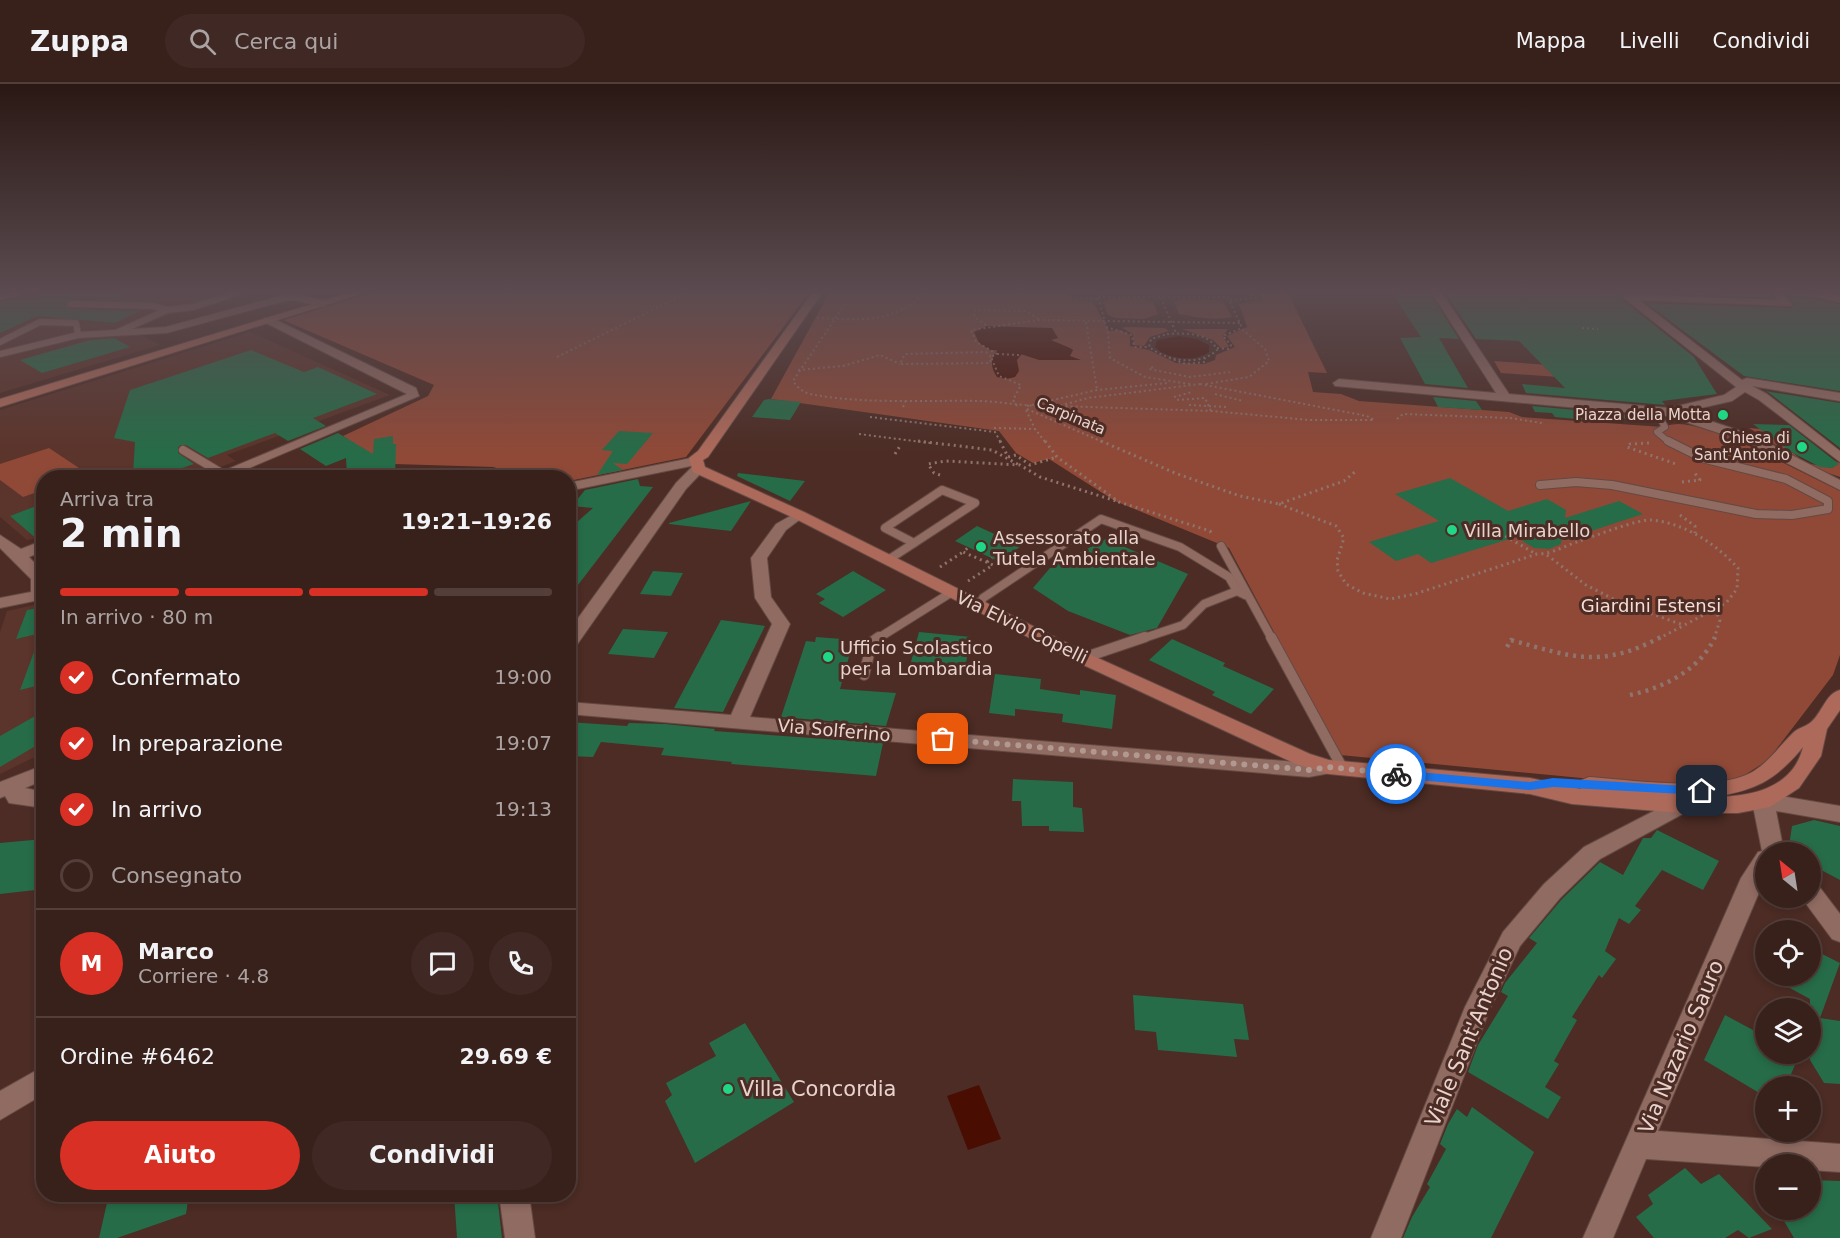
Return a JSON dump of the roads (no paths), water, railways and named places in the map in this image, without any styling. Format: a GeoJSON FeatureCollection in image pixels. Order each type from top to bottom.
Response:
{"type":"FeatureCollection","features":[{"type":"Feature","properties":{"kind":"main road"},"geometry":{"type":"LineString","coordinates":[[0,403],[181,347]]}},
{"type":"Feature","properties":{"kind":"main road"},"geometry":{"type":"LineString","coordinates":[[699,462],[779,347]]}},
{"type":"Feature","properties":{"kind":"main road","name":"Via Elvio Copelli"},"geometry":{"type":"LineString","coordinates":[[699,462],[720,477],[1083,658],[1303,759],[1336,768]]}},
{"type":"Feature","properties":{"kind":"main road"},"geometry":{"type":"LineString","coordinates":[[1763,801],[1799,776],[1811,756],[1817,728],[1840,696]]}},
{"type":"Feature","properties":{"kind":"main road","name":"Via Solferino"},"geometry":{"type":"LineString","coordinates":[[1530,786],[1553,782],[1702,791],[1742,785],[1771,770],[1802,735],[1817,728]]}},
{"type":"Feature","properties":{"kind":"main road","name":"Via Solferino"},"geometry":{"type":"LineString","coordinates":[[1336,768],[1530,786],[1572,796],[1681,805],[1738,805],[1763,801]]}},
{"type":"Feature","properties":{"kind":"street"},"geometry":{"type":"LineString","coordinates":[[235,470],[413,396],[412,391],[322,347]]}},
{"type":"Feature","properties":{"kind":"street"},"geometry":{"type":"LineString","coordinates":[[1472,347],[1503,395]]}},
{"type":"Feature","properties":{"kind":"street"},"geometry":{"type":"LineString","coordinates":[[1692,347],[1740,384],[1763,397],[1806,429],[1840,458]]}},
{"type":"Feature","properties":{"kind":"street"},"geometry":{"type":"LineString","coordinates":[[1339,383],[1503,395],[1663,411],[1748,438],[1840,486]]}},
{"type":"Feature","properties":{"kind":"street"},"geometry":{"type":"LineString","coordinates":[[1663,411],[1728,398],[1740,384]]}},
{"type":"Feature","properties":{"kind":"street"},"geometry":{"type":"LineString","coordinates":[[1740,384],[1840,397]]}},
{"type":"Feature","properties":{"kind":"street"},"geometry":{"type":"LineString","coordinates":[[576,485],[699,462]]}},
{"type":"Feature","properties":{"kind":"street"},"geometry":{"type":"LineString","coordinates":[[576,634],[699,462]]}},
{"type":"Feature","properties":{"kind":"street"},"geometry":{"type":"LineString","coordinates":[[738,722],[781,624],[779,618],[762,597],[759,558],[781,527],[799,515]]}},
{"type":"Feature","properties":{"kind":"street"},"geometry":{"type":"LineString","coordinates":[[0,540],[19,555],[36,575]]}},
{"type":"Feature","properties":{"kind":"street"},"geometry":{"type":"LineString","coordinates":[[19,555],[36,548]]}},
{"type":"Feature","properties":{"kind":"street"},"geometry":{"type":"LineString","coordinates":[[0,603],[36,596]]}},
{"type":"Feature","properties":{"kind":"street","name":"Via Solferino"},"geometry":{"type":"LineString","coordinates":[[576,709],[1310,770],[1336,768]]}},
{"type":"Feature","properties":{"kind":"street"},"geometry":{"type":"LineString","coordinates":[[36,775],[7,787],[16,797],[36,799]]}},
{"type":"Feature","properties":{"kind":"street"},"geometry":{"type":"LineString","coordinates":[[1763,801],[1770,842]]}},
{"type":"Feature","properties":{"kind":"street","name":"Via Solferino"},"geometry":{"type":"LineString","coordinates":[[1763,801],[1840,814]]}},
{"type":"Feature","properties":{"kind":"street","name":"Viale Sant'Antonio"},"geometry":{"type":"LineString","coordinates":[[1386,1238],[1478,1007],[1511,939],[1551,891],[1592,853],[1681,805]]}},
{"type":"Feature","properties":{"kind":"street","name":"Via Nazario Sauro"},"geometry":{"type":"LineString","coordinates":[[1598,1238],[1641,1144],[1755,874]]}},
{"type":"Feature","properties":{"kind":"street"},"geometry":{"type":"LineString","coordinates":[[1821,907],[1840,932]]}},
{"type":"Feature","properties":{"kind":"street"},"geometry":{"type":"LineString","coordinates":[[0,1106],[36,1084]]}},
{"type":"Feature","properties":{"kind":"street"},"geometry":{"type":"LineString","coordinates":[[1641,1144],[1840,1158]]}},
{"type":"Feature","properties":{"kind":"street"},"geometry":{"type":"LineString","coordinates":[[515,1202],[520,1238]]}},
{"type":"Feature","properties":{"kind":"lane"},"geometry":{"type":"LineString","coordinates":[[0,354],[29,347]]}},
{"type":"Feature","properties":{"kind":"lane"},"geometry":{"type":"LineString","coordinates":[[1540,485],[1566,481],[1643,489],[1702,504],[1759,513],[1815,513],[1828,509],[1828,501],[1786,479],[1692,455],[1665,440],[1657,432],[1665,427],[1663,411]]}},
{"type":"Feature","properties":{"kind":"lane"},"geometry":{"type":"LineString","coordinates":[[183,450],[211,470]]}},
{"type":"Feature","properties":{"kind":"lane"},"geometry":{"type":"LineString","coordinates":[[888,560],[903,550],[914,543],[975,503],[942,490],[885,528],[914,543]]}},
{"type":"Feature","properties":{"kind":"lane"},"geometry":{"type":"LineString","coordinates":[[979,606],[983,598],[1101,519],[1180,547],[1229,577],[1241,593]]}},
{"type":"Feature","properties":{"kind":"lane"},"geometry":{"type":"LineString","coordinates":[[1221,546],[1241,593],[1336,768]]}},
{"type":"Feature","properties":{"kind":"lane"},"geometry":{"type":"LineString","coordinates":[[864,675],[872,642],[952,592]]}},
{"type":"Feature","properties":{"kind":"lane"},"geometry":{"type":"LineString","coordinates":[[1083,658],[1183,625],[1204,604],[1241,593]]}},
{"type":"Feature","properties":{"kind":"waterway"},"geometry":{"type":"LineString","coordinates":[[1006,371],[1004,360],[1011,351]]}},
{"type":"Feature","properties":{"kind":"place","name":"Piazza della Motta"},"geometry":{"type":"Point","coordinates":[1723,415]}},
{"type":"Feature","properties":{"kind":"place","name":"Chiesa di Sant'Antonio"},"geometry":{"type":"Point","coordinates":[1802,447]}},
{"type":"Feature","properties":{"kind":"place","name":"Villa Mirabello"},"geometry":{"type":"Point","coordinates":[1452,530]}},
{"type":"Feature","properties":{"kind":"place","name":"Assessorato alla Tutela Ambientale"},"geometry":{"type":"Point","coordinates":[981,547]}},
{"type":"Feature","properties":{"kind":"place","name":"Ufficio Scolastico per la Lombardia"},"geometry":{"type":"Point","coordinates":[828,657]}},
{"type":"Feature","properties":{"kind":"place","name":"Villa Concordia"},"geometry":{"type":"Point","coordinates":[728,1089]}},
{"type":"Feature","properties":{"kind":"park label","name":"Giardini Estensi"},"geometry":{"type":"Point","coordinates":[1651,605]}}]}
